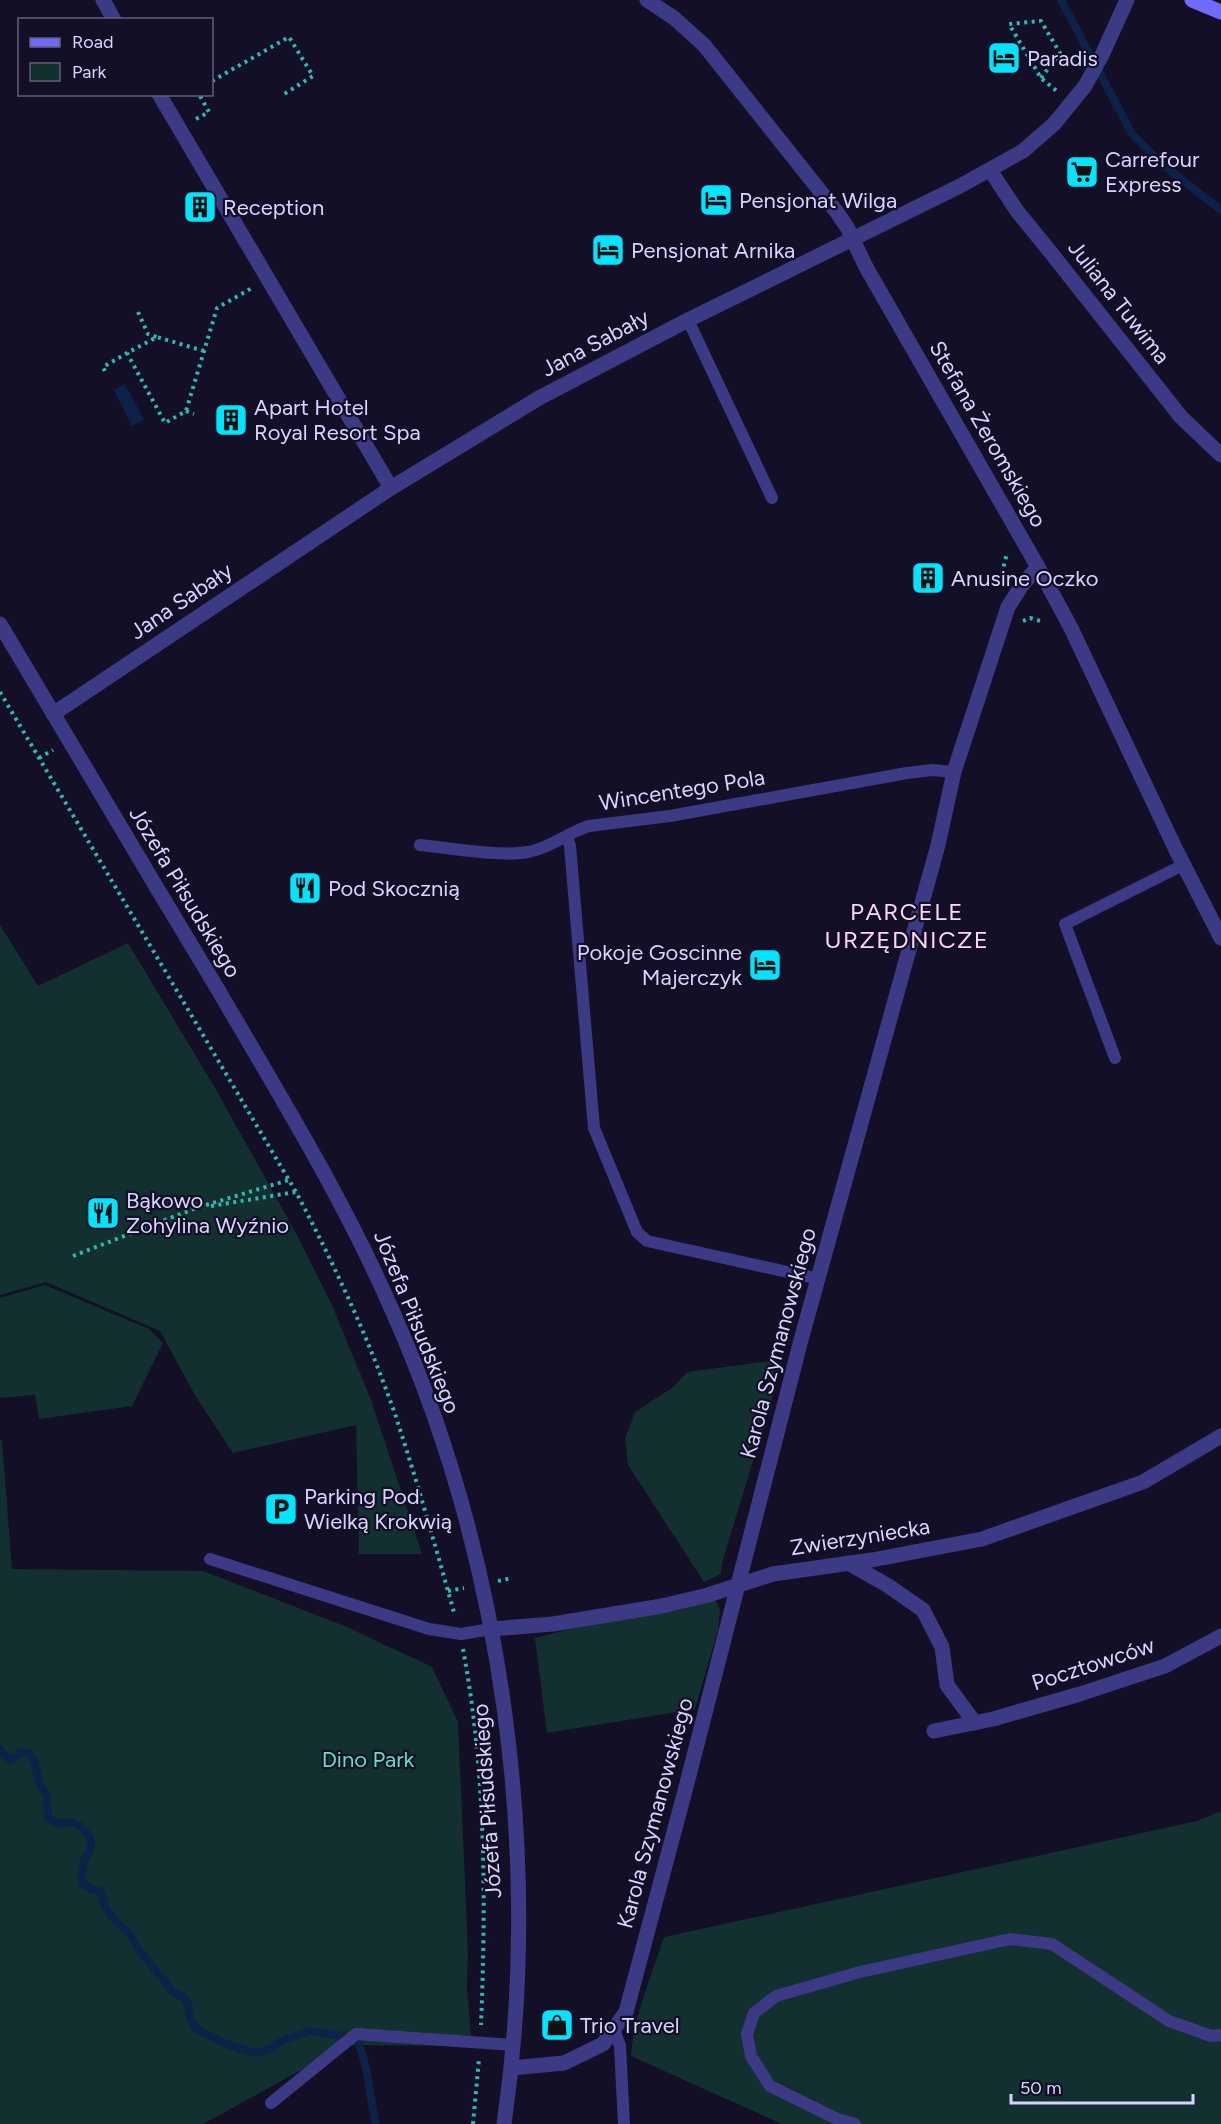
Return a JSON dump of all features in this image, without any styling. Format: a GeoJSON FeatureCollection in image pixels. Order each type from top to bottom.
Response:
{"type":"FeatureCollection","features":[{"type":"Feature","properties":{"kind":"street"},"geometry":{"type":"LineString","coordinates":[[103,0],[113,18]]}},
{"type":"Feature","properties":{"kind":"street","name":"Stefana Żeromskiego"},"geometry":{"type":"LineString","coordinates":[[647,0],[674,18],[704,45],[836,211],[1071,628],[1183,865],[1221,938]]}},
{"type":"Feature","properties":{"kind":"street","name":"Jana Sabały"},"geometry":{"type":"LineString","coordinates":[[53,714],[391,488],[539,398],[688,320],[990,170],[1023,151],[1047,131],[1079,94],[1094,71],[1127,0]]}},
{"type":"Feature","properties":{"kind":"street"},"geometry":{"type":"LineString","coordinates":[[1192,0],[1221,12]]}},
{"type":"Feature","properties":{"kind":"street"},"geometry":{"type":"LineString","coordinates":[[160,96],[391,488]]}},
{"type":"Feature","properties":{"kind":"street","name":"Juliana Tuwima"},"geometry":{"type":"LineString","coordinates":[[990,170],[1032,230],[1181,417],[1221,455]]}},
{"type":"Feature","properties":{"kind":"street","name":"Karola Szymanowskiego"},"geometry":{"type":"LineString","coordinates":[[511,2068],[564,2063],[603,2044],[626,2012],[801,1340],[935,857],[954,772],[1008,607],[1022,585],[1038,567]]}},
{"type":"Feature","properties":{"kind":"street","name":"Józefa Piłsudskiego"},"geometry":{"type":"LineString","coordinates":[[0,624],[336,1194],[369,1260],[411,1355],[439,1434],[470,1540],[491,1629],[507,1736],[517,1846],[517,1976],[511,2068],[504,2124]]}},
{"type":"Feature","properties":{"kind":"street","name":"Zwierzyniecka"},"geometry":{"type":"LineString","coordinates":[[491,1629],[553,1624],[662,1606],[708,1595],[773,1574],[982,1539],[1143,1482],[1221,1436]]}},
{"type":"Feature","properties":{"kind":"street"},"geometry":{"type":"LineString","coordinates":[[848,1563],[887,1585],[923,1610],[942,1647],[947,1685],[975,1723]]}},
{"type":"Feature","properties":{"kind":"street","name":"Pocztowców"},"geometry":{"type":"LineString","coordinates":[[934,1731],[975,1723],[1080,1694],[1165,1666],[1221,1636]]}},
{"type":"Feature","properties":{"kind":"lane"},"geometry":{"type":"LineString","coordinates":[[688,320],[772,498]]}},
{"type":"Feature","properties":{"kind":"lane","name":"Wincentego Pola"},"geometry":{"type":"LineString","coordinates":[[420,845],[503,853],[528,852],[548,846],[577,829],[589,826],[670,816],[907,773],[932,770],[954,772]]}},
{"type":"Feature","properties":{"kind":"lane"},"geometry":{"type":"LineString","coordinates":[[567,836],[594,1128],[637,1232],[647,1241],[819,1279]]}},
{"type":"Feature","properties":{"kind":"lane"},"geometry":{"type":"LineString","coordinates":[[1115,1058],[1065,924],[1183,865]]}},
{"type":"Feature","properties":{"kind":"lane"},"geometry":{"type":"LineString","coordinates":[[210,1559],[429,1629],[460,1634],[491,1629]]}},
{"type":"Feature","properties":{"kind":"lane"},"geometry":{"type":"LineString","coordinates":[[855,2124],[837,2119],[770,2086],[752,2056],[747,2034],[754,2013],[776,1996],[860,1972],[1010,1939],[1052,1944],[1169,2021],[1211,2036],[1221,2035]]}},
{"type":"Feature","properties":{"kind":"lane"},"geometry":{"type":"LineString","coordinates":[[614,2029],[620,2046],[624,2124]]}},
{"type":"Feature","properties":{"kind":"lane"},"geometry":{"type":"LineString","coordinates":[[271,2103],[356,2034],[513,2045]]}},
{"type":"Feature","properties":{"kind":"path"},"geometry":{"type":"LineString","coordinates":[[1041,78],[1060,53],[1041,21],[1009,24],[1041,78],[1050,85]]}},
{"type":"Feature","properties":{"kind":"path"},"geometry":{"type":"LineString","coordinates":[[213,80],[289,37],[313,76],[281,96]]}},
{"type":"Feature","properties":{"kind":"path"},"geometry":{"type":"LineString","coordinates":[[180,129],[208,112],[200,96]]}},
{"type":"Feature","properties":{"kind":"path"},"geometry":{"type":"LineString","coordinates":[[127,353],[141,383],[165,423],[186,411],[217,308],[254,287],[246,274],[260,265]]}},
{"type":"Feature","properties":{"kind":"path"},"geometry":{"type":"LineString","coordinates":[[138,312],[148,334],[204,351]]}},
{"type":"Feature","properties":{"kind":"path"},"geometry":{"type":"LineString","coordinates":[[105,371],[103,367],[157,338]]}},
{"type":"Feature","properties":{"kind":"path"},"geometry":{"type":"LineString","coordinates":[[186,411],[194,414]]}},
{"type":"Feature","properties":{"kind":"path"},"geometry":{"type":"LineString","coordinates":[[1000,582],[1008,550]]}},
{"type":"Feature","properties":{"kind":"path"},"geometry":{"type":"LineString","coordinates":[[1020,622],[1030,618],[1047,623]]}},
{"type":"Feature","properties":{"kind":"path"},"geometry":{"type":"LineString","coordinates":[[0,692],[296,1192],[344,1287],[394,1412],[422,1499],[460,1634],[471,1694],[479,1772],[484,1965],[473,2124]]}},
{"type":"Feature","properties":{"kind":"path"},"geometry":{"type":"LineString","coordinates":[[39,758],[56,748]]}},
{"type":"Feature","properties":{"kind":"path"},"geometry":{"type":"LineString","coordinates":[[73,1256],[196,1208],[289,1180]]}},
{"type":"Feature","properties":{"kind":"path"},"geometry":{"type":"LineString","coordinates":[[196,1208],[296,1192]]}},
{"type":"Feature","properties":{"kind":"path"},"geometry":{"type":"LineString","coordinates":[[494,1582],[512,1578]]}},
{"type":"Feature","properties":{"kind":"path"},"geometry":{"type":"LineString","coordinates":[[448,1591],[468,1587]]}},
{"type":"Feature","properties":{"kind":"green space"},"geometry":{"type":"Polygon","coordinates":[[[0,925],[38,986],[128,943],[214,1086],[297,1235],[332,1305],[371,1400],[422,1554],[359,1554],[356,1425],[233,1453],[196,1397],[160,1331],[46,1282],[0,1295],[0,925]]]}},
{"type":"Feature","properties":{"kind":"green space"},"geometry":{"type":"Polygon","coordinates":[[[45,1285],[149,1329],[163,1343],[132,1406],[39,1419],[35,1395],[0,1398],[0,1298],[45,1285]]]}},
{"type":"Feature","properties":{"kind":"green space"},"geometry":{"type":"Polygon","coordinates":[[[777,1360],[781,1369],[722,1563],[721,1574],[704,1582],[628,1465],[625,1439],[635,1412],[672,1388],[687,1372],[777,1360]]]}},
{"type":"Feature","properties":{"kind":"green space","name":"Dino Park"},"geometry":{"type":"Polygon","coordinates":[[[0,1440],[2,1440],[12,1569],[203,1571],[347,1627],[432,1667],[458,1722],[468,1951],[467,1990],[472,2046],[347,2045],[203,2124],[0,2124],[0,1440]]]}},
{"type":"Feature","properties":{"kind":"green space"},"geometry":{"type":"Polygon","coordinates":[[[701,1596],[714,1599],[720,1609],[718,1630],[695,1709],[547,1733],[535,1638],[701,1596]]]}},
{"type":"Feature","properties":{"kind":"green space"},"geometry":{"type":"Polygon","coordinates":[[[1221,1811],[1221,2124],[782,2124],[631,2056],[639,2011],[664,1937],[1197,1821],[1221,1811]]]}},
{"type":"Feature","properties":{"kind":"water"},"geometry":{"type":"Polygon","coordinates":[[[125,384],[144,420],[132,426],[114,390],[125,384]]]}},
{"type":"Feature","properties":{"kind":"waterway"},"geometry":{"type":"LineString","coordinates":[[1061,0],[1132,134],[1163,165],[1221,210]]}},
{"type":"Feature","properties":{"kind":"waterway"},"geometry":{"type":"LineString","coordinates":[[0,1749],[11,1760],[19,1753],[28,1753],[34,1761],[39,1782],[47,1796],[48,1818],[54,1822],[77,1824],[88,1835],[91,1846],[83,1864],[83,1884],[91,1889],[100,1890],[105,1906],[112,1917],[131,1936],[140,1951],[174,1993],[184,1997],[196,2029],[226,2044],[251,2052],[271,2049],[281,2041],[310,2031],[357,2040],[366,2071],[376,2124]]}},
{"type":"Feature","properties":{"kind":"place","name":"Paradis"},"geometry":{"type":"Point","coordinates":[1004,58]}},
{"type":"Feature","properties":{"kind":"place","name":"Carrefour Express"},"geometry":{"type":"Point","coordinates":[1082,172]}},
{"type":"Feature","properties":{"kind":"place","name":"Pensjonat Wilga"},"geometry":{"type":"Point","coordinates":[716,200]}},
{"type":"Feature","properties":{"kind":"place","name":"Reception"},"geometry":{"type":"Point","coordinates":[200,207]}},
{"type":"Feature","properties":{"kind":"place","name":"Pensjonat Arnika"},"geometry":{"type":"Point","coordinates":[608,250]}},
{"type":"Feature","properties":{"kind":"place","name":"Apart Hotel Royal Resort Spa"},"geometry":{"type":"Point","coordinates":[231,420]}},
{"type":"Feature","properties":{"kind":"place","name":"Anusine Oczko"},"geometry":{"type":"Point","coordinates":[928,578]}},
{"type":"Feature","properties":{"kind":"place","name":"Pod Skocznią"},"geometry":{"type":"Point","coordinates":[305,888]}},
{"type":"Feature","properties":{"kind":"place","name":"Pokoje Goscinne Majerczyk"},"geometry":{"type":"Point","coordinates":[765,965]}},
{"type":"Feature","properties":{"kind":"place","name":"Bąkowo Zohylina Wyźnio"},"geometry":{"type":"Point","coordinates":[103,1213]}},
{"type":"Feature","properties":{"kind":"place","name":"Parking Pod Wielką Krokwią"},"geometry":{"type":"Point","coordinates":[281,1509]}},
{"type":"Feature","properties":{"kind":"place","name":"Trio Travel"},"geometry":{"type":"Point","coordinates":[557,2025]}},
{"type":"Feature","properties":{"kind":"district","name":"PARCELE URZĘDNICZE"},"geometry":{"type":"Point","coordinates":[907,925]}}]}
